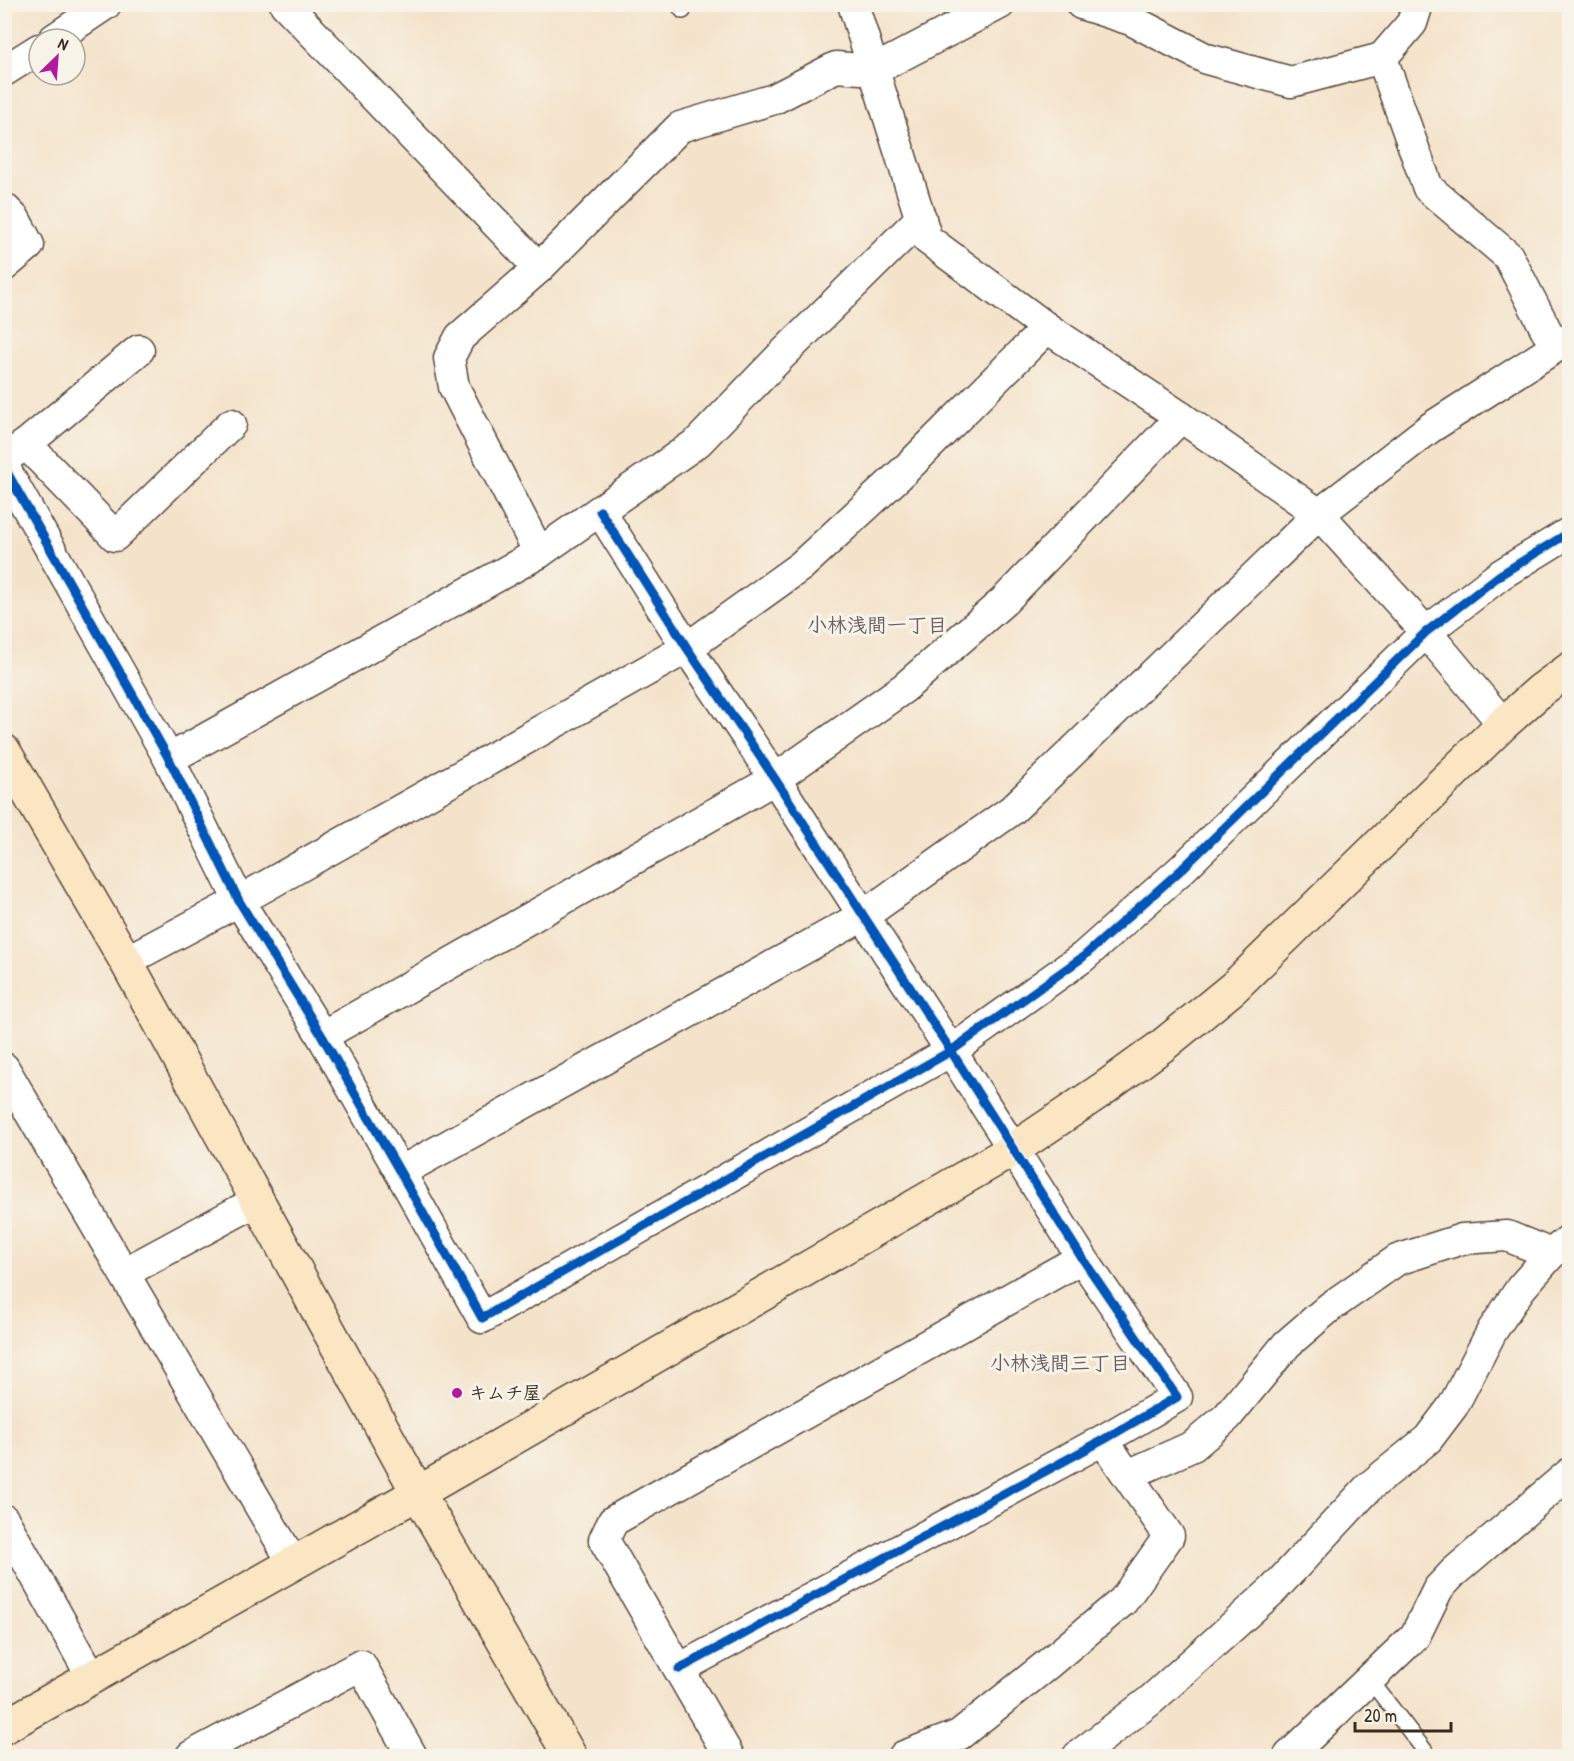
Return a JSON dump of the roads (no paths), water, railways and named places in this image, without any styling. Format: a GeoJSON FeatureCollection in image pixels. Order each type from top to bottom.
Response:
{"type":"FeatureCollection","features":[{"type":"Feature","properties":{"kind":"street"},"geometry":{"type":"LineString","coordinates":[[72,27],[106,4]]}},
{"type":"Feature","properties":{"kind":"street"},"geometry":{"type":"LineString","coordinates":[[285,4],[539,268]]}},
{"type":"Feature","properties":{"kind":"street"},"geometry":{"type":"LineString","coordinates":[[853,4],[927,239],[1047,328],[1181,417],[1319,514],[1426,632],[1503,724]]}},
{"type":"Feature","properties":{"kind":"street"},"geometry":{"type":"LineString","coordinates":[[539,553],[454,387],[449,358],[460,337],[539,268],[680,127],[774,99],[836,67],[874,70],[1000,4]]}},
{"type":"Feature","properties":{"kind":"street"},"geometry":{"type":"LineString","coordinates":[[1081,4],[1131,20],[1207,59],[1291,82],[1382,58],[1412,23],[1419,4]]}},
{"type":"Feature","properties":{"kind":"street"},"geometry":{"type":"LineString","coordinates":[[4,71],[27,57]]}},
{"type":"Feature","properties":{"kind":"street"},"geometry":{"type":"LineString","coordinates":[[400,1172],[863,916],[1012,810],[1319,514],[1430,428],[1562,343],[1508,256],[1428,188],[1382,58]]}},
{"type":"Feature","properties":{"kind":"street"},"geometry":{"type":"LineString","coordinates":[[4,208],[15,219],[29,245],[4,267]]}},
{"type":"Feature","properties":{"kind":"street"},"geometry":{"type":"LineString","coordinates":[[169,759],[539,553],[698,442],[781,356],[921,218]]}},
{"type":"Feature","properties":{"kind":"street"},"geometry":{"type":"LineString","coordinates":[[126,961],[239,901],[687,648],[801,566],[904,471],[1047,328]]}},
{"type":"Feature","properties":{"kind":"street"},"geometry":{"type":"LineString","coordinates":[[140,350],[15,451],[115,536],[231,424]]}},
{"type":"Feature","properties":{"kind":"street"},"geometry":{"type":"LineString","coordinates":[[322,1036],[775,779],[904,688],[1004,601],[1181,417]]}},
{"type":"Feature","properties":{"kind":"street"},"geometry":{"type":"LineString","coordinates":[[4,468],[169,759],[239,901],[322,1036],[482,1318],[951,1051],[1092,950],[1182,869],[1426,632],[1500,575],[1569,532]]}},
{"type":"Feature","properties":{"kind":"street"},"geometry":{"type":"LineString","coordinates":[[600,511],[951,1051],[1082,1258],[1177,1397],[1103,1440],[679,1670]]}},
{"type":"Feature","properties":{"kind":"street"},"geometry":{"type":"LineString","coordinates":[[4,1727],[417,1493],[1014,1149],[1162,1046],[1233,988],[1503,724],[1569,669]]}},
{"type":"Feature","properties":{"kind":"street"},"geometry":{"type":"LineString","coordinates":[[4,751],[126,961],[417,1493],[570,1756]]}},
{"type":"Feature","properties":{"kind":"street"},"geometry":{"type":"LineString","coordinates":[[4,1068],[293,1563]]}},
{"type":"Feature","properties":{"kind":"street"},"geometry":{"type":"LineString","coordinates":[[124,1273],[257,1201]]}},
{"type":"Feature","properties":{"kind":"street"},"geometry":{"type":"LineString","coordinates":[[1128,1475],[1193,1446],[1227,1417],[1287,1344],[1330,1307],[1397,1260],[1462,1239],[1507,1236],[1560,1247]]}},
{"type":"Feature","properties":{"kind":"street"},"geometry":{"type":"LineString","coordinates":[[1078,1756],[1151,1700],[1273,1590],[1369,1486],[1428,1439],[1453,1406],[1492,1331],[1521,1288],[1560,1247]]}},
{"type":"Feature","properties":{"kind":"street"},"geometry":{"type":"LineString","coordinates":[[729,1756],[604,1540],[613,1521],[1082,1258]]}},
{"type":"Feature","properties":{"kind":"street"},"geometry":{"type":"LineString","coordinates":[[904,1756],[959,1735],[1123,1600],[1169,1536],[1103,1440]]}},
{"type":"Feature","properties":{"kind":"street"},"geometry":{"type":"LineString","coordinates":[[1289,1756],[1415,1636],[1438,1589],[1454,1572],[1569,1473]]}},
{"type":"Feature","properties":{"kind":"street"},"geometry":{"type":"LineString","coordinates":[[4,1520],[92,1677]]}},
{"type":"Feature","properties":{"kind":"street"},"geometry":{"type":"LineString","coordinates":[[191,1756],[361,1665],[412,1756]]}},
{"type":"Feature","properties":{"kind":"lane"},"geometry":{"type":"LineString","coordinates":[[1370,1680],[1429,1756]]}},
{"type":"Feature","properties":{"kind":"place","name":"キムチ屋"},"geometry":{"type":"Point","coordinates":[457,1393]}},
{"type":"Feature","properties":{"kind":"district","name":"小林浅間一丁目"},"geometry":{"type":"Point","coordinates":[877,625]}},
{"type":"Feature","properties":{"kind":"district","name":"小林浅間三丁目"},"geometry":{"type":"Point","coordinates":[1060,1363]}}]}
